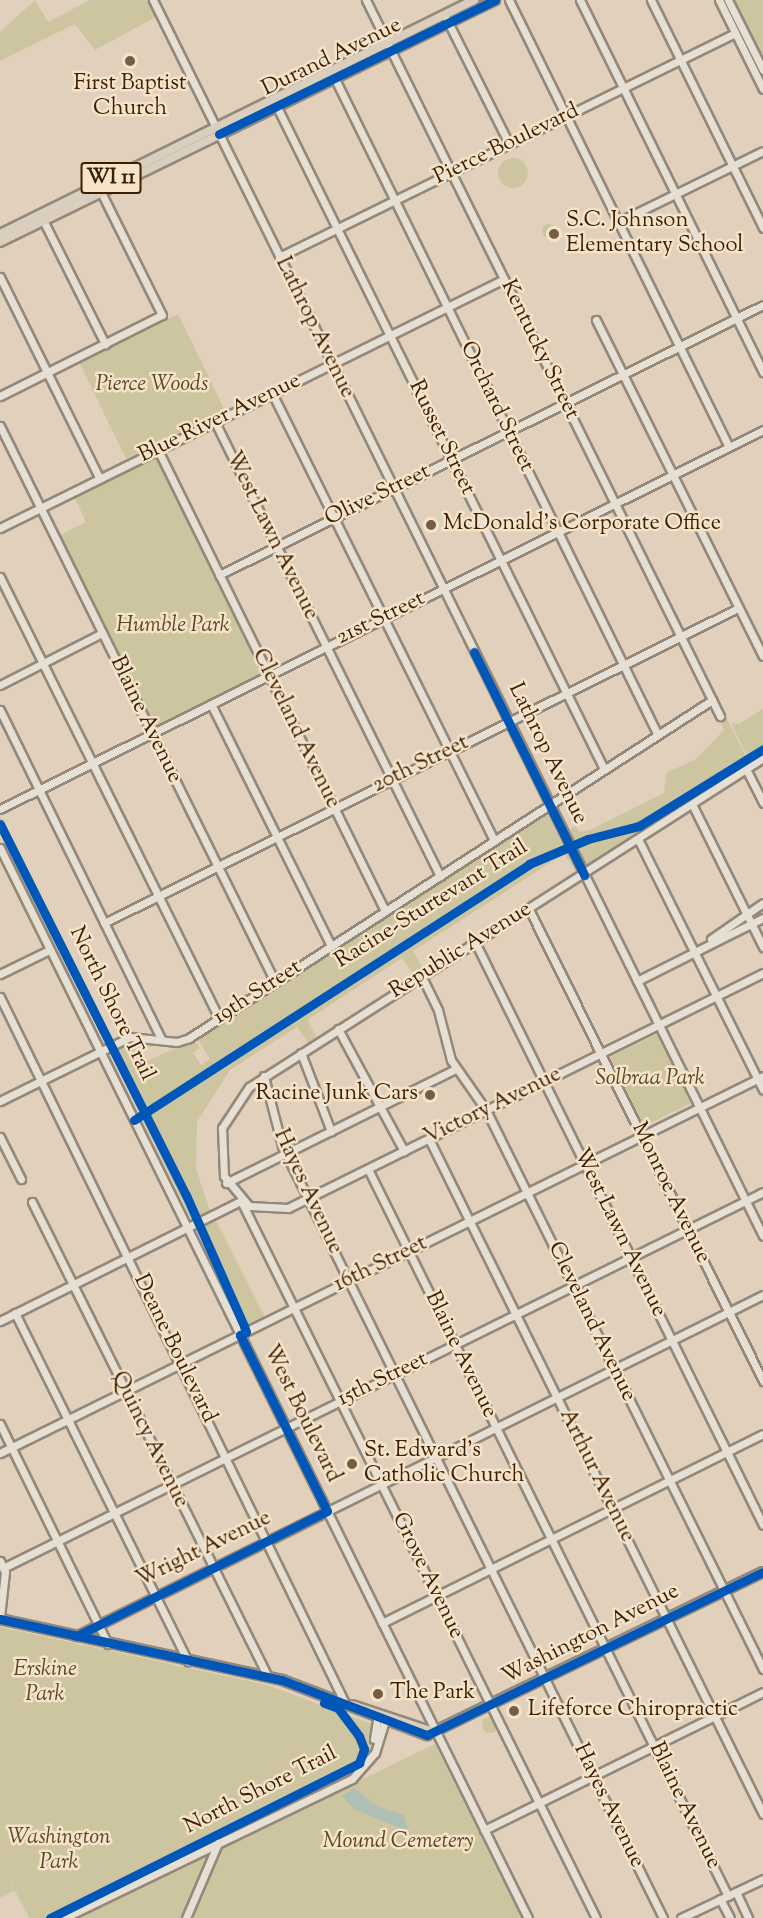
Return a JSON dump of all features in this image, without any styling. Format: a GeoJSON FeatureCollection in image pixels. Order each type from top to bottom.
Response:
{"type":"FeatureCollection","features":[{"type":"Feature","properties":{"kind":"main road","name":"Durand Avenue"},"geometry":{"type":"LineString","coordinates":[[447,19],[474,0]]}},
{"type":"Feature","properties":{"kind":"main road","name":"Durand Avenue"},"geometry":{"type":"LineString","coordinates":[[0,242],[101,192],[284,94],[447,19],[495,0]]}},
{"type":"Feature","properties":{"kind":"main road","name":"Durand Avenue"},"geometry":{"type":"LineString","coordinates":[[0,234],[217,131],[277,107],[334,79],[390,47]]}},
{"type":"Feature","properties":{"kind":"main road"},"geometry":{"type":"LineString","coordinates":[[277,107],[284,94]]}},
{"type":"Feature","properties":{"kind":"main road","name":"Washington Avenue"},"geometry":{"type":"LineString","coordinates":[[436,1733],[763,1572]]}},
{"type":"Feature","properties":{"kind":"main road"},"geometry":{"type":"LineString","coordinates":[[0,1618],[108,1644],[268,1677],[436,1733]]}},
{"type":"Feature","properties":{"kind":"main road"},"geometry":{"type":"LineString","coordinates":[[347,1703],[381,1722],[417,1734],[436,1733]]}},
{"type":"Feature","properties":{"kind":"main road"},"geometry":{"type":"LineString","coordinates":[[381,1722],[405,1722]]}},
{"type":"Feature","properties":{"kind":"street","name":"Lathrop Avenue"},"geometry":{"type":"LineString","coordinates":[[153,0],[763,1236]]}},
{"type":"Feature","properties":{"kind":"street","name":"Kentucky Street"},"geometry":{"type":"LineString","coordinates":[[366,0],[720,716]]}},
{"type":"Feature","properties":{"kind":"street"},"geometry":{"type":"LineString","coordinates":[[508,0],[729,447]]}},
{"type":"Feature","properties":{"kind":"street"},"geometry":{"type":"LineString","coordinates":[[580,0],[763,372]]}},
{"type":"Feature","properties":{"kind":"street"},"geometry":{"type":"LineString","coordinates":[[651,0],[763,228]]}},
{"type":"Feature","properties":{"kind":"street"},"geometry":{"type":"LineString","coordinates":[[719,0],[763,89]]}},
{"type":"Feature","properties":{"kind":"street"},"geometry":{"type":"LineString","coordinates":[[728,0],[763,70]]}},
{"type":"Feature","properties":{"kind":"street"},"geometry":{"type":"LineString","coordinates":[[447,19],[509,144]]}},
{"type":"Feature","properties":{"kind":"street","name":"Pierce Boulevard"},"geometry":{"type":"LineString","coordinates":[[279,257],[735,33]]}},
{"type":"Feature","properties":{"kind":"street","name":"Orchard Street"},"geometry":{"type":"LineString","coordinates":[[334,79],[658,735]]}},
{"type":"Feature","properties":{"kind":"street","name":"Russet Street"},"geometry":{"type":"LineString","coordinates":[[277,107],[604,770]]}},
{"type":"Feature","properties":{"kind":"street"},"geometry":{"type":"LineString","coordinates":[[618,222],[763,151]]}},
{"type":"Feature","properties":{"kind":"street"},"geometry":{"type":"LineString","coordinates":[[0,396],[162,315],[101,192]]}},
{"type":"Feature","properties":{"kind":"street"},"geometry":{"type":"LineString","coordinates":[[43,220],[105,344]]}},
{"type":"Feature","properties":{"kind":"street"},"geometry":{"type":"LineString","coordinates":[[0,277],[100,479]]}},
{"type":"Feature","properties":{"kind":"street","name":"Blue River Avenue"},"geometry":{"type":"LineString","coordinates":[[0,528],[504,279]]}},
{"type":"Feature","properties":{"kind":"street","name":"Olive Street"},"geometry":{"type":"LineString","coordinates":[[219,575],[763,305]]}},
{"type":"Feature","properties":{"kind":"street"},"geometry":{"type":"LineString","coordinates":[[596,320],[763,656]]}},
{"type":"Feature","properties":{"kind":"street"},"geometry":{"type":"LineString","coordinates":[[272,393],[494,841]]}},
{"type":"Feature","properties":{"kind":"street","name":"West Lawn Avenue"},"geometry":{"type":"LineString","coordinates":[[215,422],[440,876]]}},
{"type":"Feature","properties":{"kind":"street","name":"Blaine Avenue"},"geometry":{"type":"LineString","coordinates":[[0,426],[275,982]]}},
{"type":"Feature","properties":{"kind":"street","name":"21st Street"},"geometry":{"type":"LineString","coordinates":[[0,809],[763,430]]}},
{"type":"Feature","properties":{"kind":"street","name":"Cleveland Avenue"},"geometry":{"type":"LineString","coordinates":[[158,450],[386,911]]}},
{"type":"Feature","properties":{"kind":"street"},"geometry":{"type":"LineString","coordinates":[[0,577],[219,1019]]}},
{"type":"Feature","properties":{"kind":"street","name":"20th Street"},"geometry":{"type":"LineString","coordinates":[[104,922],[738,608]]}},
{"type":"Feature","properties":{"kind":"street"},"geometry":{"type":"LineString","coordinates":[[0,685],[102,633]]}},
{"type":"Feature","properties":{"kind":"street","name":"19th Street"},"geometry":{"type":"LineString","coordinates":[[0,1101],[134,1036],[181,1041],[219,1019],[712,700]]}},
{"type":"Feature","properties":{"kind":"street"},"geometry":{"type":"LineString","coordinates":[[211,704],[331,946]]}},
{"type":"Feature","properties":{"kind":"street"},"geometry":{"type":"LineString","coordinates":[[0,710],[161,1038]]}},
{"type":"Feature","properties":{"kind":"street","name":"Republic Avenue"},"geometry":{"type":"LineString","coordinates":[[226,1183],[219,1149],[224,1121],[239,1097],[264,1076],[763,758]]}},
{"type":"Feature","properties":{"kind":"street"},"geometry":{"type":"LineString","coordinates":[[746,769],[763,803]]}},
{"type":"Feature","properties":{"kind":"street"},"geometry":{"type":"LineString","coordinates":[[692,804],[763,947]]}},
{"type":"Feature","properties":{"kind":"street"},"geometry":{"type":"LineString","coordinates":[[638,838],[716,996],[760,1077],[763,1090]]}},
{"type":"Feature","properties":{"kind":"street","name":"West Boulevard"},"geometry":{"type":"LineString","coordinates":[[0,848],[528,1918]]}},
{"type":"Feature","properties":{"kind":"street"},"geometry":{"type":"LineString","coordinates":[[694,951],[763,903]]}},
{"type":"Feature","properties":{"kind":"street","name":"Monroe Avenue"},"geometry":{"type":"LineString","coordinates":[[529,909],[763,1381]]}},
{"type":"Feature","properties":{"kind":"street"},"geometry":{"type":"LineString","coordinates":[[637,981],[763,918]]}},
{"type":"Feature","properties":{"kind":"street","name":"West Lawn Avenue"},"geometry":{"type":"LineString","coordinates":[[475,942],[763,1525]]}},
{"type":"Feature","properties":{"kind":"street"},"geometry":{"type":"LineString","coordinates":[[0,974],[49,950]]}},
{"type":"Feature","properties":{"kind":"street","name":"Victory Avenue"},"geometry":{"type":"LineString","coordinates":[[242,1201],[275,1211],[308,1198],[763,973]]}},
{"type":"Feature","properties":{"kind":"street","name":"Cleveland Avenue"},"geometry":{"type":"LineString","coordinates":[[421,975],[456,1069],[486,1110],[763,1669]]}},
{"type":"Feature","properties":{"kind":"street","name":"Deane Boulevard"},"geometry":{"type":"LineString","coordinates":[[0,997],[347,1703]]}},
{"type":"Feature","properties":{"kind":"street"},"geometry":{"type":"LineString","coordinates":[[338,1029],[382,1106],[404,1151]]}},
{"type":"Feature","properties":{"kind":"street"},"geometry":{"type":"LineString","coordinates":[[301,1053],[331,1131]]}},
{"type":"Feature","properties":{"kind":"street"},"geometry":{"type":"LineString","coordinates":[[0,1321],[242,1201],[226,1183],[456,1069]]}},
{"type":"Feature","properties":{"kind":"street","name":"Hayes Avenue"},"geometry":{"type":"LineString","coordinates":[[264,1076],[286,1154],[663,1918]]}},
{"type":"Feature","properties":{"kind":"street","name":"16th Street"},"geometry":{"type":"LineString","coordinates":[[0,1453],[760,1077]]}},
{"type":"Feature","properties":{"kind":"street"},"geometry":{"type":"LineString","coordinates":[[0,1137],[21,1179]]}},
{"type":"Feature","properties":{"kind":"street","name":"Arthur Avenue"},"geometry":{"type":"LineString","coordinates":[[429,1139],[763,1814]]}},
{"type":"Feature","properties":{"kind":"street","name":"Blaine Avenue"},"geometry":{"type":"LineString","coordinates":[[368,1169],[728,1896]]}},
{"type":"Feature","properties":{"kind":"street","name":"15th Street"},"geometry":{"type":"LineString","coordinates":[[2,1565],[58,1541],[763,1192]]}},
{"type":"Feature","properties":{"kind":"street","name":"Grove Avenue"},"geometry":{"type":"LineString","coordinates":[[242,1201],[596,1918]]}},
{"type":"Feature","properties":{"kind":"street","name":"Quincy Avenue"},"geometry":{"type":"LineString","coordinates":[[32,1202],[268,1677]]}},
{"type":"Feature","properties":{"kind":"street","name":"Wright Avenue"},"geometry":{"type":"LineString","coordinates":[[76,1636],[763,1295]]}},
{"type":"Feature","properties":{"kind":"street"},"geometry":{"type":"LineString","coordinates":[[15,1313],[188,1661]]}},
{"type":"Feature","properties":{"kind":"street"},"geometry":{"type":"LineString","coordinates":[[0,1424],[108,1644]]}},
{"type":"Feature","properties":{"kind":"street"},"geometry":{"type":"LineString","coordinates":[[382,1623],[763,1434]]}},
{"type":"Feature","properties":{"kind":"street"},"geometry":{"type":"LineString","coordinates":[[0,1618],[2,1565]]}},
{"type":"Feature","properties":{"kind":"street"},"geometry":{"type":"LineString","coordinates":[[484,1830],[763,1692]]}},
{"type":"Feature","properties":{"kind":"street"},"geometry":{"type":"LineString","coordinates":[[64,1918],[344,1780],[366,1761],[381,1722]]}},
{"type":"Feature","properties":{"kind":"street"},"geometry":{"type":"LineString","coordinates":[[186,1918],[218,1843]]}},
{"type":"Feature","properties":{"kind":"street"},"geometry":{"type":"LineString","coordinates":[[681,1918],[763,1879]]}},
{"type":"Feature","properties":{"kind":"street","name":"Blaine Avenue"},"geometry":{"type":"LineString","coordinates":[[736,1892],[748,1918]]}},
{"type":"Feature","properties":{"kind":"street","name":"Blaine Avenue"},"geometry":{"type":"LineString","coordinates":[[720,1899],[730,1918]]}},
{"type":"Feature","properties":{"kind":"green space"},"geometry":{"type":"Polygon","coordinates":[[[35,0],[48,22],[90,0],[148,0],[156,17],[95,50],[75,24],[0,61],[0,32],[35,0]]]}},
{"type":"Feature","properties":{"kind":"green space"},"geometry":{"type":"Polygon","coordinates":[[[732,0],[763,0],[763,63],[732,0]]]}},
{"type":"Feature","properties":{"kind":"green space"},"geometry":{"type":"Polygon","coordinates":[[[513,158],[519,159],[527,167],[527,179],[519,187],[513,188],[507,187],[499,179],[498,173],[499,167],[507,159],[513,158]]]}},
{"type":"Feature","properties":{"kind":"green space"},"geometry":{"type":"Polygon","coordinates":[[[549,224],[554,226],[556,231],[554,236],[549,238],[544,236],[542,231],[544,226],[549,224]]]}},
{"type":"Feature","properties":{"kind":"green space","name":"Pierce Woods"},"geometry":{"type":"Polygon","coordinates":[[[178,314],[225,410],[126,458],[79,362],[178,314]]]}},
{"type":"Feature","properties":{"kind":"green space","name":"Humble Park"},"geometry":{"type":"Polygon","coordinates":[[[155,457],[264,672],[156,727],[59,536],[86,522],[74,496],[155,457]]]}},
{"type":"Feature","properties":{"kind":"green space"},"geometry":{"type":"Polygon","coordinates":[[[763,709],[763,748],[748,758],[731,723],[739,724],[763,709]]]}},
{"type":"Feature","properties":{"kind":"green space"},"geometry":{"type":"Polygon","coordinates":[[[726,717],[747,759],[644,822],[576,843],[570,830],[575,826],[579,832],[590,830],[664,793],[666,773],[696,759],[724,730],[720,720],[726,717]]]}},
{"type":"Feature","properties":{"kind":"green space"},"geometry":{"type":"Polygon","coordinates":[[[747,760],[749,764],[589,868],[577,844],[649,822],[747,760]]]}},
{"type":"Feature","properties":{"kind":"green space"},"geometry":{"type":"Polygon","coordinates":[[[547,812],[564,847],[522,868],[142,1110],[113,1050],[138,1039],[159,1042],[140,1052],[145,1062],[194,1040],[200,1048],[193,1053],[201,1065],[210,1059],[197,1038],[547,812]]]}},
{"type":"Feature","properties":{"kind":"green space"},"geometry":{"type":"Polygon","coordinates":[[[565,849],[577,873],[564,854],[413,951],[423,968],[413,974],[402,958],[307,1020],[316,1036],[309,1044],[297,1027],[230,1070],[197,1122],[196,1169],[210,1211],[192,1220],[141,1117],[521,870],[565,849]]]}},
{"type":"Feature","properties":{"kind":"green space","name":"Solbraa Park"},"geometry":{"type":"Polygon","coordinates":[[[657,1034],[691,1103],[644,1126],[610,1057],[657,1034]]]}},
{"type":"Feature","properties":{"kind":"green space"},"geometry":{"type":"Polygon","coordinates":[[[216,1221],[265,1317],[246,1327],[197,1231],[216,1221]]]}},
{"type":"Feature","properties":{"kind":"green space"},"geometry":{"type":"Polygon","coordinates":[[[0,1627],[267,1685],[388,1730],[375,1757],[227,1830],[216,1850],[435,1744],[521,1918],[29,1918],[7,1876],[14,1891],[0,1898],[0,1627]]]}},
{"type":"Feature","properties":{"kind":"green space"},"geometry":{"type":"Polygon","coordinates":[[[490,1717],[498,1725],[490,1733],[482,1725],[490,1717]]]}},
{"type":"Feature","properties":{"kind":"shaded area"},"geometry":{"type":"Polygon","coordinates":[[[354,1788],[379,1807],[404,1815],[409,1832],[354,1809],[342,1796],[354,1788]]]}},
{"type":"Feature","properties":{"kind":"cycle path"},"geometry":{"type":"LineString","coordinates":[[219,134],[495,0]]}},
{"type":"Feature","properties":{"kind":"cycle path"},"geometry":{"type":"LineString","coordinates":[[474,652],[584,875]]}},
{"type":"Feature","properties":{"kind":"cycle path","name":"Racine-Sturtevant Trail"},"geometry":{"type":"LineString","coordinates":[[134,1120],[529,864],[588,839],[639,826],[763,749]]}},
{"type":"Feature","properties":{"kind":"cycle path","name":"North Shore Trail"},"geometry":{"type":"LineString","coordinates":[[0,824],[186,1195],[244,1326],[246,1332],[240,1335],[327,1511],[76,1636]]}},
{"type":"Feature","properties":{"kind":"cycle path"},"geometry":{"type":"LineString","coordinates":[[0,1619],[282,1680],[427,1735],[763,1572]]}},
{"type":"Feature","properties":{"kind":"cycle path","name":"North Shore Trail"},"geometry":{"type":"LineString","coordinates":[[50,1918],[359,1763],[364,1749],[359,1736],[338,1708],[324,1703]]}},
{"type":"Feature","properties":{"kind":"place","name":"First Baptist Church"},"geometry":{"type":"Point","coordinates":[130,61]}},
{"type":"Feature","properties":{"kind":"place","name":"S.C. Johnson Elementary School"},"geometry":{"type":"Point","coordinates":[554,234]}},
{"type":"Feature","properties":{"kind":"place","name":"McDonald's Corporate Office"},"geometry":{"type":"Point","coordinates":[431,525]}},
{"type":"Feature","properties":{"kind":"place","name":"Racine Junk Cars"},"geometry":{"type":"Point","coordinates":[430,1095]}},
{"type":"Feature","properties":{"kind":"place","name":"St. Edward's Catholic Church"},"geometry":{"type":"Point","coordinates":[352,1464]}},
{"type":"Feature","properties":{"kind":"place","name":"The Park"},"geometry":{"type":"Point","coordinates":[378,1694]}},
{"type":"Feature","properties":{"kind":"place","name":"Lifeforce Chiropractic"},"geometry":{"type":"Point","coordinates":[514,1711]}},
{"type":"Feature","properties":{"kind":"park label","name":"Erskine Park"},"geometry":{"type":"Point","coordinates":[45,1682]}},
{"type":"Feature","properties":{"kind":"park label","name":"Mound Cemetery"},"geometry":{"type":"Point","coordinates":[398,1843]}},
{"type":"Feature","properties":{"kind":"park label","name":"Washington Park"},"geometry":{"type":"Point","coordinates":[59,1850]}}]}
